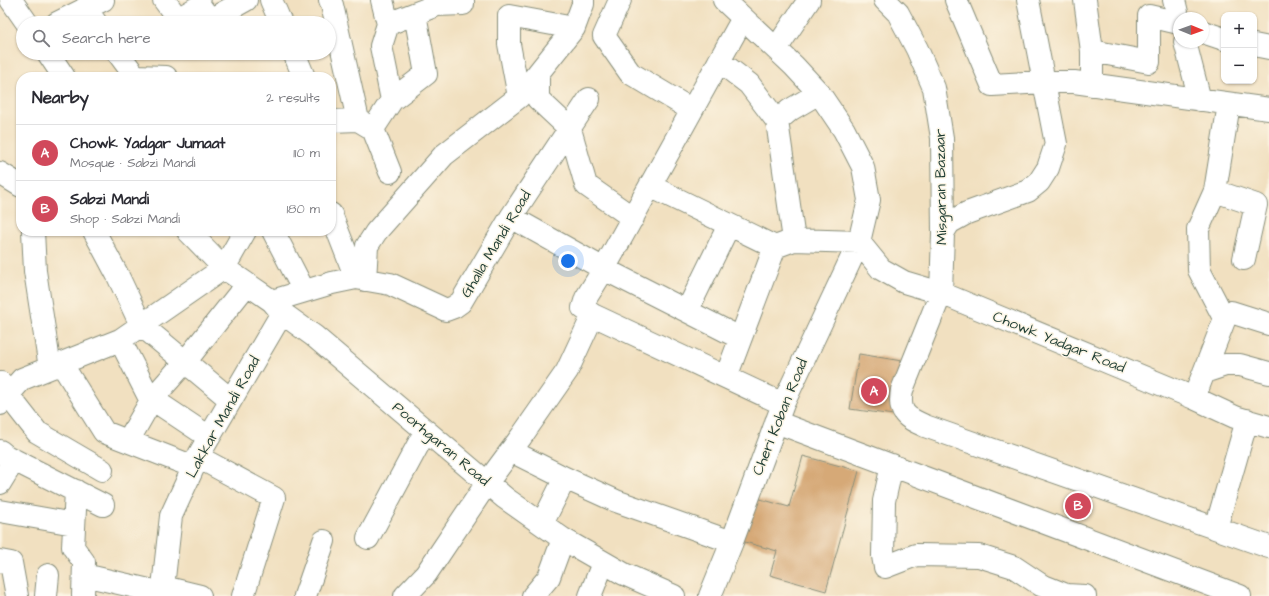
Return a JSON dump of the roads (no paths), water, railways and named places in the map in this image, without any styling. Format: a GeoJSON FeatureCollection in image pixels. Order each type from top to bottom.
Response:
{"type":"FeatureCollection","features":[{"type":"Feature","properties":{"kind":"street"},"geometry":{"type":"LineString","coordinates":[[11,0],[22,16]]}},
{"type":"Feature","properties":{"kind":"street"},"geometry":{"type":"LineString","coordinates":[[164,0],[176,16]]}},
{"type":"Feature","properties":{"kind":"street"},"geometry":{"type":"LineString","coordinates":[[217,16],[246,0]]}},
{"type":"Feature","properties":{"kind":"street"},"geometry":{"type":"LineString","coordinates":[[271,0],[278,16]]}},
{"type":"Feature","properties":{"kind":"street"},"geometry":{"type":"LineString","coordinates":[[330,0],[335,16]]}},
{"type":"Feature","properties":{"kind":"street"},"geometry":{"type":"LineString","coordinates":[[382,0],[388,24],[381,46],[392,100]]}},
{"type":"Feature","properties":{"kind":"street"},"geometry":{"type":"LineString","coordinates":[[360,279],[367,246],[376,232],[444,155],[519,97],[574,28],[583,4],[583,0]]}},
{"type":"Feature","properties":{"kind":"street"},"geometry":{"type":"LineString","coordinates":[[620,0],[604,36],[630,73],[692,110]]}},
{"type":"Feature","properties":{"kind":"street","name":"Cheri Koban Road"},"geometry":{"type":"LineString","coordinates":[[710,596],[732,542],[779,413],[859,242],[868,200],[863,167],[844,130],[819,93],[794,66],[724,0]]}},
{"type":"Feature","properties":{"kind":"street"},"geometry":{"type":"LineString","coordinates":[[776,49],[809,0]]}},
{"type":"Feature","properties":{"kind":"street","name":"Misgaran Bazaar"},"geometry":{"type":"LineString","coordinates":[[885,0],[898,13],[917,49],[934,88],[942,138],[943,233],[941,293],[902,390],[900,400],[902,410],[909,419],[925,426],[1269,547]]}},
{"type":"Feature","properties":{"kind":"street"},"geometry":{"type":"LineString","coordinates":[[956,0],[992,85],[1074,82],[1269,109]]}},
{"type":"Feature","properties":{"kind":"street"},"geometry":{"type":"LineString","coordinates":[[943,233],[950,223],[967,213],[1028,191],[1039,182],[1048,168],[1056,144],[1028,0]]}},
{"type":"Feature","properties":{"kind":"street"},"geometry":{"type":"LineString","coordinates":[[1085,0],[1092,51],[1092,85]]}},
{"type":"Feature","properties":{"kind":"street"},"geometry":{"type":"LineString","coordinates":[[1174,0],[1177,12]]}},
{"type":"Feature","properties":{"kind":"street"},"geometry":{"type":"LineString","coordinates":[[388,24],[437,5],[467,1]]}},
{"type":"Feature","properties":{"kind":"street"},"geometry":{"type":"LineString","coordinates":[[182,16],[200,6],[207,16]]}},
{"type":"Feature","properties":{"kind":"street"},"geometry":{"type":"LineString","coordinates":[[519,97],[510,44],[508,8],[574,28]]}},
{"type":"Feature","properties":{"kind":"street"},"geometry":{"type":"LineString","coordinates":[[77,16],[95,10]]}},
{"type":"Feature","properties":{"kind":"street"},"geometry":{"type":"LineString","coordinates":[[336,122],[365,125],[392,100],[426,74],[415,14]]}},
{"type":"Feature","properties":{"kind":"street"},"geometry":{"type":"LineString","coordinates":[[1092,51],[1149,62],[1149,16],[1173,21]]}},
{"type":"Feature","properties":{"kind":"street"},"geometry":{"type":"LineString","coordinates":[[743,18],[633,218],[586,298],[584,308],[593,315],[726,377],[779,413],[892,465],[1240,596]]}},
{"type":"Feature","properties":{"kind":"street"},"geometry":{"type":"LineString","coordinates":[[336,20],[365,125],[390,172]]}},
{"type":"Feature","properties":{"kind":"street"},"geometry":{"type":"LineString","coordinates":[[1209,34],[1221,38]]}},
{"type":"Feature","properties":{"kind":"street"},"geometry":{"type":"LineString","coordinates":[[1257,46],[1269,48]]}},
{"type":"Feature","properties":{"kind":"street"},"geometry":{"type":"LineString","coordinates":[[1187,48],[1200,100]]}},
{"type":"Feature","properties":{"kind":"street"},"geometry":{"type":"LineString","coordinates":[[53,60],[61,72]]}},
{"type":"Feature","properties":{"kind":"street"},"geometry":{"type":"LineString","coordinates":[[123,60],[132,72]]}},
{"type":"Feature","properties":{"kind":"street"},"geometry":{"type":"LineString","coordinates":[[297,60],[302,72]]}},
{"type":"Feature","properties":{"kind":"street"},"geometry":{"type":"LineString","coordinates":[[719,61],[749,84],[777,121],[784,244],[740,338],[726,377]]}},
{"type":"Feature","properties":{"kind":"street"},"geometry":{"type":"LineString","coordinates":[[538,74],[538,99],[570,128],[586,185],[633,218]]}},
{"type":"Feature","properties":{"kind":"street"},"geometry":{"type":"LineString","coordinates":[[777,121],[790,110],[819,93]]}},
{"type":"Feature","properties":{"kind":"street","name":"Ghalla Mandi Road"},"geometry":{"type":"LineString","coordinates":[[277,307],[304,291],[332,282],[360,279],[390,284],[446,310],[454,307],[461,302],[511,217],[589,99]]}},
{"type":"Feature","properties":{"kind":"street"},"geometry":{"type":"LineString","coordinates":[[1224,318],[1199,270],[1198,229],[1215,191],[1229,104]]}},
{"type":"Feature","properties":{"kind":"street"},"geometry":{"type":"LineString","coordinates":[[0,173],[16,183]]}},
{"type":"Feature","properties":{"kind":"street"},"geometry":{"type":"LineString","coordinates":[[650,186],[729,224],[784,244],[859,242]]}},
{"type":"Feature","properties":{"kind":"street"},"geometry":{"type":"LineString","coordinates":[[1215,191],[1256,205],[1244,259]]}},
{"type":"Feature","properties":{"kind":"street"},"geometry":{"type":"LineString","coordinates":[[511,217],[604,269],[740,338]]}},
{"type":"Feature","properties":{"kind":"street"},"geometry":{"type":"LineString","coordinates":[[687,311],[729,224]]}},
{"type":"Feature","properties":{"kind":"street"},"geometry":{"type":"LineString","coordinates":[[336,225],[360,279]]}},
{"type":"Feature","properties":{"kind":"street"},"geometry":{"type":"LineString","coordinates":[[33,236],[35,271],[55,366],[104,432],[196,462],[274,498],[243,596]]}},
{"type":"Feature","properties":{"kind":"street"},"geometry":{"type":"LineString","coordinates":[[97,236],[117,274],[141,325],[231,400]]}},
{"type":"Feature","properties":{"kind":"street","name":"Poorhgaran Road"},"geometry":{"type":"LineString","coordinates":[[193,236],[224,268],[314,336],[425,432],[505,498],[563,539],[624,574],[674,596]]}},
{"type":"Feature","properties":{"kind":"street"},"geometry":{"type":"LineString","coordinates":[[102,470],[37,432],[3,393],[22,379],[120,340],[224,268],[242,236]]}},
{"type":"Feature","properties":{"kind":"street"},"geometry":{"type":"LineString","coordinates":[[276,236],[304,291]]}},
{"type":"Feature","properties":{"kind":"street","name":"Chowk Yadgar Road"},"geometry":{"type":"LineString","coordinates":[[859,242],[881,269],[904,282],[941,293],[1194,398],[1235,417],[1269,427]]}},
{"type":"Feature","properties":{"kind":"street"},"geometry":{"type":"LineString","coordinates":[[128,441],[152,399],[185,362],[247,284]]}},
{"type":"Feature","properties":{"kind":"street","name":"Lakkar Mandi Road"},"geometry":{"type":"LineString","coordinates":[[162,592],[171,516],[196,462],[231,400],[277,307]]}},
{"type":"Feature","properties":{"kind":"street"},"geometry":{"type":"LineString","coordinates":[[1194,398],[1227,313],[1231,312],[1269,324]]}},
{"type":"Feature","properties":{"kind":"street"},"geometry":{"type":"LineString","coordinates":[[405,596],[426,574],[487,483],[567,370],[593,315]]}},
{"type":"Feature","properties":{"kind":"street"},"geometry":{"type":"LineString","coordinates":[[120,340],[149,397],[209,437]]}},
{"type":"Feature","properties":{"kind":"street"},"geometry":{"type":"LineString","coordinates":[[1204,372],[1225,365],[1240,365],[1269,373]]}},
{"type":"Feature","properties":{"kind":"street"},"geometry":{"type":"LineString","coordinates":[[1216,528],[1247,420]]}},
{"type":"Feature","properties":{"kind":"street"},"geometry":{"type":"LineString","coordinates":[[368,538],[425,432]]}},
{"type":"Feature","properties":{"kind":"street"},"geometry":{"type":"LineString","coordinates":[[510,451],[616,501],[732,542]]}},
{"type":"Feature","properties":{"kind":"street"},"geometry":{"type":"LineString","coordinates":[[0,483],[7,456],[102,505]]}},
{"type":"Feature","properties":{"kind":"street"},"geometry":{"type":"LineString","coordinates":[[892,465],[884,501],[883,556],[885,567],[916,555],[979,556],[1014,567],[1041,585],[1066,595],[1084,596]]}},
{"type":"Feature","properties":{"kind":"street"},"geometry":{"type":"LineString","coordinates":[[542,524],[565,478]]}},
{"type":"Feature","properties":{"kind":"street"},"geometry":{"type":"LineString","coordinates":[[76,492],[72,547],[84,562],[83,596]]}},
{"type":"Feature","properties":{"kind":"street"},"geometry":{"type":"LineString","coordinates":[[0,512],[74,524]]}},
{"type":"Feature","properties":{"kind":"street"},"geometry":{"type":"LineString","coordinates":[[533,596],[549,577],[563,539]]}},
{"type":"Feature","properties":{"kind":"street"},"geometry":{"type":"LineString","coordinates":[[305,596],[324,541]]}},
{"type":"Feature","properties":{"kind":"street"},"geometry":{"type":"LineString","coordinates":[[0,561],[11,563],[17,596]]}},
{"type":"Feature","properties":{"kind":"street"},"geometry":{"type":"LineString","coordinates":[[590,596],[603,562]]}},
{"type":"Feature","properties":{"kind":"street"},"geometry":{"type":"LineString","coordinates":[[84,575],[162,592],[200,596]]}},
{"type":"Feature","properties":{"kind":"place","name":"Chowk Yadgar Jumaat"},"geometry":{"type":"Point","coordinates":[874,391]}},
{"type":"Feature","properties":{"kind":"place","name":"Sabzi Mandi"},"geometry":{"type":"Point","coordinates":[1078,506]}}]}
